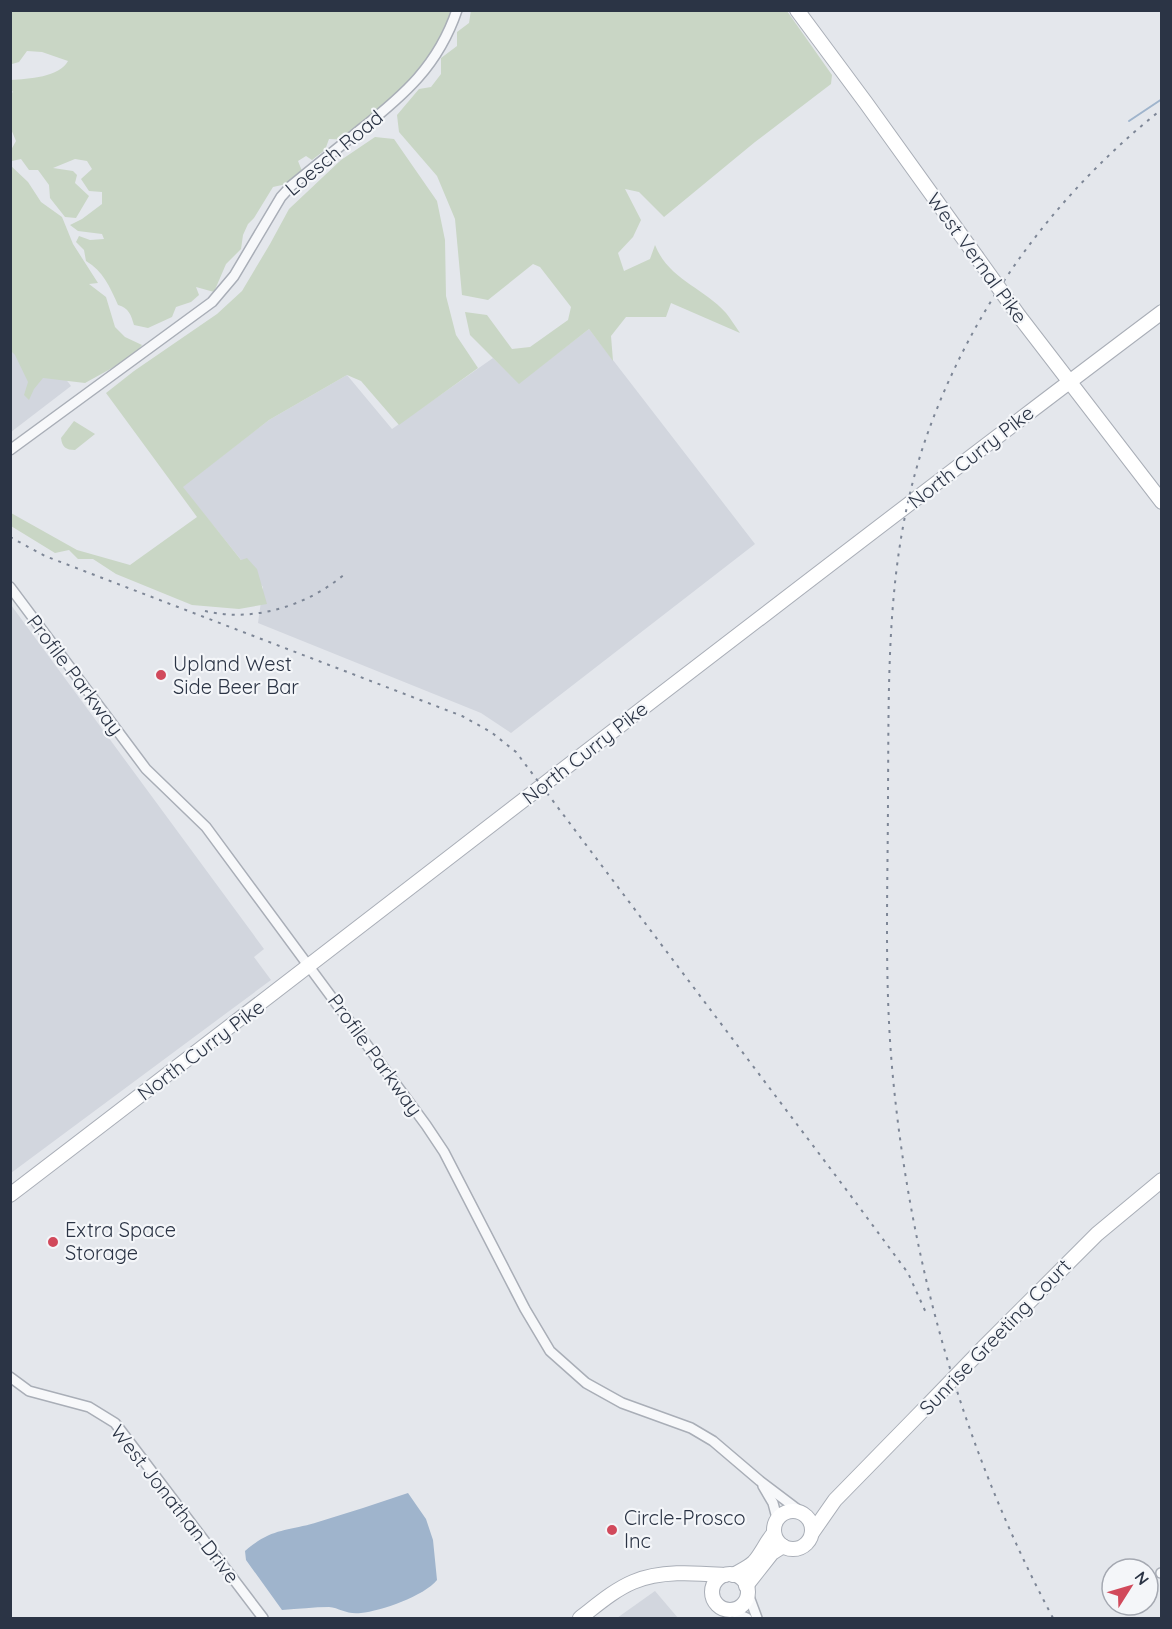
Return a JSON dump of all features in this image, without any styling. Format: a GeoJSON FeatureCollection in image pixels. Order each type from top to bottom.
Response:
{"type":"FeatureCollection","features":[{"type":"Feature","properties":{"kind":"main road","name":"West Vernal Pike"},"geometry":{"type":"LineString","coordinates":[[796,10],[1019,316],[1161,502]]}},
{"type":"Feature","properties":{"kind":"main road","name":"North Curry Pike"},"geometry":{"type":"LineString","coordinates":[[10,1195],[699,664],[1161,312]]}},
{"type":"Feature","properties":{"kind":"main road","name":"Sunrise Greeting Court"},"geometry":{"type":"LineString","coordinates":[[812,1533],[835,1500],[983,1348],[1097,1234],[1161,1180]]}},
{"type":"Feature","properties":{"kind":"main road","name":"Sunrise Greeting Court"},"geometry":{"type":"LineString","coordinates":[[802,1513],[835,1500]]}},
{"type":"Feature","properties":{"kind":"main road"},"geometry":{"type":"LineString","coordinates":[[788,1511],[802,1513],[810,1520],[812,1533],[807,1544],[789,1549],[778,1542],[774,1533],[774,1524],[777,1518],[788,1511]]}},
{"type":"Feature","properties":{"kind":"main road"},"geometry":{"type":"LineString","coordinates":[[580,1618],[634,1581],[655,1576],[694,1572],[729,1575],[741,1579],[747,1589],[747,1597],[740,1606],[729,1610],[720,1606],[713,1599],[714,1584],[729,1575],[749,1566],[756,1560],[774,1533]]}},
{"type":"Feature","properties":{"kind":"main road"},"geometry":{"type":"LineString","coordinates":[[747,1589],[772,1553],[783,1546]]}},
{"type":"Feature","properties":{"kind":"main road"},"geometry":{"type":"LineString","coordinates":[[694,1572],[712,1593]]}},
{"type":"Feature","properties":{"kind":"street","name":"Loesch Road"},"geometry":{"type":"LineString","coordinates":[[10,450],[212,302],[234,276],[281,197],[291,186],[410,88],[444,44],[458,10]]}},
{"type":"Feature","properties":{"kind":"street","name":"Profile Parkway"},"geometry":{"type":"LineString","coordinates":[[10,587],[141,764],[206,827],[426,1125],[444,1152],[525,1310],[550,1351],[586,1383],[622,1403],[691,1428],[713,1441],[802,1513]]}},
{"type":"Feature","properties":{"kind":"street","name":"West Jonathan Drive"},"geometry":{"type":"LineString","coordinates":[[10,1377],[29,1390],[89,1407],[115,1423],[263,1618]]}},
{"type":"Feature","properties":{"kind":"street","name":"Profile Parkway"},"geometry":{"type":"LineString","coordinates":[[760,1481],[773,1503],[777,1518]]}},
{"type":"Feature","properties":{"kind":"street"},"geometry":{"type":"LineString","coordinates":[[747,1589],[757,1618]]}},
{"type":"Feature","properties":{"kind":"street"},"geometry":{"type":"LineString","coordinates":[[729,1610],[747,1618]]}},
{"type":"Feature","properties":{"kind":"shaded area"},"geometry":{"type":"Polygon","coordinates":[[[11,307],[71,386],[11,432],[11,307]]]}},
{"type":"Feature","properties":{"kind":"shaded area"},"geometry":{"type":"Polygon","coordinates":[[[589,329],[755,544],[511,733],[481,713],[258,623],[263,587],[182,487],[269,420],[347,375],[392,429],[493,358],[519,383],[589,329]]]}},
{"type":"Feature","properties":{"kind":"shaded area"},"geometry":{"type":"Polygon","coordinates":[[[11,605],[264,949],[254,957],[271,980],[11,1173],[11,605]]]}},
{"type":"Feature","properties":{"kind":"shaded area"},"geometry":{"type":"Polygon","coordinates":[[[655,1591],[678,1618],[617,1618],[655,1591]]]}},
{"type":"Feature","properties":{"kind":"green space"},"geometry":{"type":"Polygon","coordinates":[[[450,10],[445,32],[425,66],[352,140],[329,139],[325,150],[312,160],[306,156],[298,161],[302,171],[291,183],[273,187],[248,224],[243,235],[241,249],[226,264],[214,292],[196,287],[199,295],[191,302],[176,307],[172,317],[148,328],[134,325],[129,312],[118,305],[105,280],[86,261],[84,250],[76,242],[79,236],[90,240],[104,239],[102,234],[78,231],[70,225],[102,204],[102,192],[89,191],[81,179],[92,169],[87,161],[75,159],[53,168],[73,171],[77,175],[75,183],[89,196],[76,218],[65,217],[50,198],[49,185],[38,170],[29,170],[21,159],[12,161],[11,159],[11,150],[16,141],[11,129],[10,94],[13,92],[11,80],[51,74],[58,71],[68,61],[42,52],[27,51],[19,62],[12,64],[11,11],[450,10]]]}},
{"type":"Feature","properties":{"kind":"green space"},"geometry":{"type":"Polygon","coordinates":[[[471,10],[787,11],[832,75],[831,84],[755,142],[664,217],[639,192],[625,189],[641,220],[633,237],[618,253],[624,271],[650,259],[655,245],[669,267],[717,304],[740,333],[671,303],[666,317],[626,317],[611,336],[613,361],[589,329],[519,384],[470,335],[465,312],[487,315],[512,349],[530,347],[568,320],[571,307],[540,267],[533,264],[488,300],[462,295],[455,219],[437,176],[399,132],[397,115],[419,89],[431,87],[441,74],[441,58],[457,46],[457,32],[469,23],[471,10]]]}},
{"type":"Feature","properties":{"kind":"green space"},"geometry":{"type":"Polygon","coordinates":[[[375,137],[394,139],[437,201],[445,240],[446,296],[456,335],[478,368],[399,425],[361,381],[347,375],[269,420],[183,487],[241,560],[247,558],[257,569],[267,604],[239,609],[192,605],[116,574],[93,559],[78,559],[69,550],[55,553],[11,526],[11,513],[77,550],[130,565],[197,517],[106,393],[217,314],[242,291],[289,209],[341,160],[375,137]]]}},
{"type":"Feature","properties":{"kind":"green space"},"geometry":{"type":"Polygon","coordinates":[[[10,165],[28,182],[41,202],[62,217],[73,244],[98,283],[89,284],[106,297],[115,327],[125,337],[142,345],[132,357],[85,383],[43,378],[29,400],[24,395],[28,382],[11,351],[10,165]]]}},
{"type":"Feature","properties":{"kind":"green space"},"geometry":{"type":"Polygon","coordinates":[[[74,421],[95,434],[75,450],[65,447],[61,438],[74,421]]]}},
{"type":"Feature","properties":{"kind":"water"},"geometry":{"type":"Polygon","coordinates":[[[408,1493],[426,1519],[433,1540],[437,1580],[422,1592],[402,1602],[369,1612],[356,1613],[329,1607],[282,1610],[246,1560],[245,1551],[272,1534],[408,1493]]]}},
{"type":"Feature","properties":{"kind":"waterway"},"geometry":{"type":"LineString","coordinates":[[1129,121],[1162,99]]}},
{"type":"Feature","properties":{"kind":"railway"},"geometry":{"type":"LineString","coordinates":[[1053,1618],[992,1487],[967,1420],[926,1281],[900,1139],[892,1067],[887,963],[892,611],[904,523],[914,479],[927,435],[946,387],[968,342],[993,298],[1021,256],[1052,216],[1123,142],[1162,109]]}},
{"type":"Feature","properties":{"kind":"railway"},"geometry":{"type":"LineString","coordinates":[[10,537],[45,556],[462,716],[491,732],[516,752],[908,1273],[927,1315]]}},
{"type":"Feature","properties":{"kind":"railway"},"geometry":{"type":"LineString","coordinates":[[205,611],[243,615],[262,613],[299,602],[316,594],[347,572]]}},
{"type":"Feature","properties":{"kind":"place","name":"Upland West Side Beer Bar"},"geometry":{"type":"Point","coordinates":[161,675]}},
{"type":"Feature","properties":{"kind":"place","name":"Extra Space Storage"},"geometry":{"type":"Point","coordinates":[53,1242]}},
{"type":"Feature","properties":{"kind":"place","name":"Circle-Prosco Inc"},"geometry":{"type":"Point","coordinates":[612,1530]}}]}
